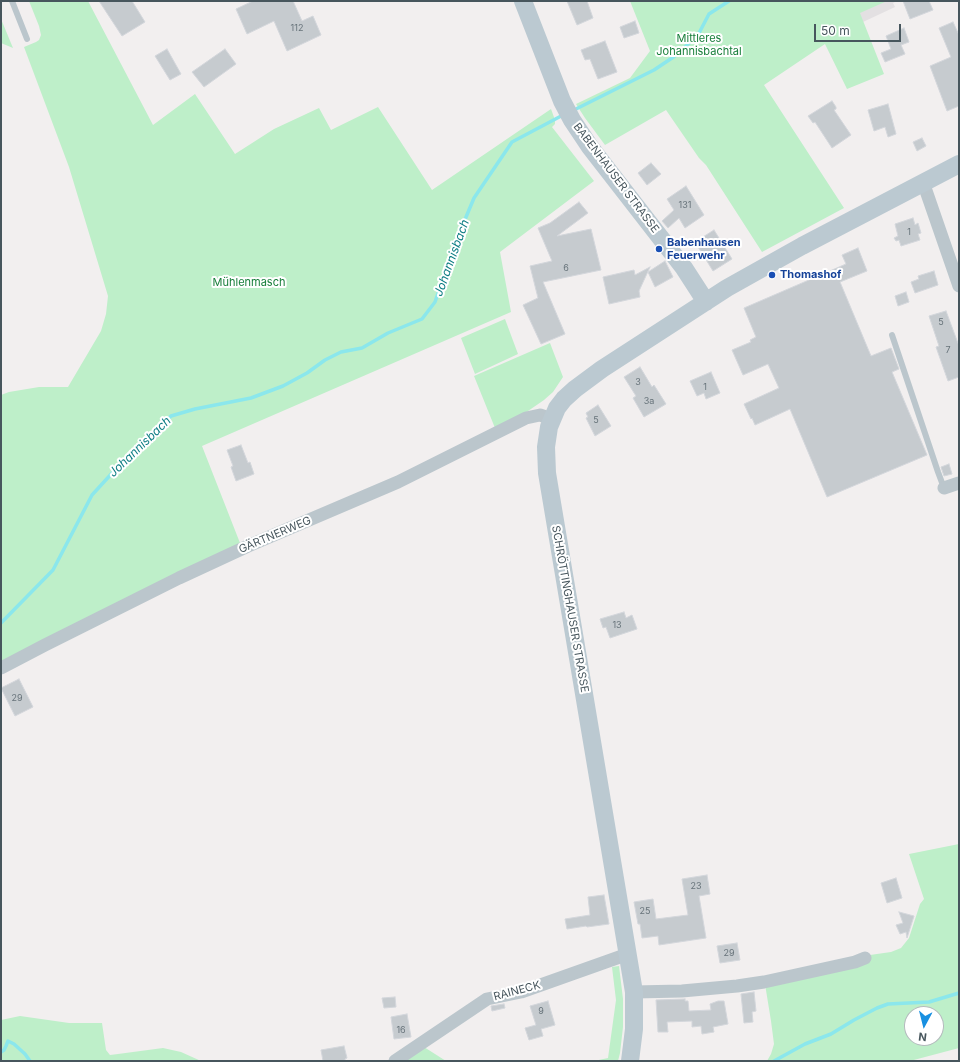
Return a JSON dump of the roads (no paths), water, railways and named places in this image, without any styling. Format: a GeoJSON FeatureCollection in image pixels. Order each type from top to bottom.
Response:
{"type":"FeatureCollection","features":[{"type":"Feature","properties":{"kind":"main road","name":"BABENHAUSER STRASSE"},"geometry":{"type":"LineString","coordinates":[[523,1],[562,101],[572,120],[590,147],[684,268],[706,302]]}},
{"type":"Feature","properties":{"kind":"main road"},"geometry":{"type":"LineString","coordinates":[[706,302],[802,246],[959,164]]}},
{"type":"Feature","properties":{"kind":"main road","name":"SCHRÖTTINGHAUSER STRASSE"},"geometry":{"type":"LineString","coordinates":[[630,1061],[634,1029],[634,992],[547,473],[547,436],[552,419],[564,398],[602,369],[706,302]]}},
{"type":"Feature","properties":{"kind":"street"},"geometry":{"type":"LineString","coordinates":[[923,182],[955,260],[959,286]]}},
{"type":"Feature","properties":{"kind":"street","name":"GÄRTNERWEG"},"geometry":{"type":"LineString","coordinates":[[1,668],[178,578],[248,546],[398,482],[526,418],[540,414],[552,419]]}},
{"type":"Feature","properties":{"kind":"street"},"geometry":{"type":"LineString","coordinates":[[944,488],[959,483]]}},
{"type":"Feature","properties":{"kind":"street","name":"RAINECK"},"geometry":{"type":"LineString","coordinates":[[395,1061],[487,999],[521,992],[628,954]]}},
{"type":"Feature","properties":{"kind":"street"},"geometry":{"type":"LineString","coordinates":[[634,992],[682,991],[738,986],[764,982],[855,962],[865,958]]}},
{"type":"Feature","properties":{"kind":"lane"},"geometry":{"type":"LineString","coordinates":[[12,1],[27,39]]}},
{"type":"Feature","properties":{"kind":"lane"},"geometry":{"type":"LineString","coordinates":[[892,335],[944,488]]}},
{"type":"Feature","properties":{"kind":"waterway","name":"Johannisbach"},"geometry":{"type":"LineString","coordinates":[[572,111],[654,70],[675,56],[698,35],[709,14],[729,1]]}},
{"type":"Feature","properties":{"kind":"waterway","name":"Johannisbach"},"geometry":{"type":"LineString","coordinates":[[1,623],[53,570],[92,495],[125,459],[149,440],[171,416],[195,409],[251,398],[283,386],[341,352],[362,348],[388,333],[422,319],[435,302],[456,241],[474,198],[512,142],[563,115]]}},
{"type":"Feature","properties":{"kind":"waterway"},"geometry":{"type":"LineString","coordinates":[[774,1061],[805,1044],[831,1034],[877,1008],[888,1004],[929,1002],[959,993]]}},
{"type":"Feature","properties":{"kind":"waterway"},"geometry":{"type":"LineString","coordinates":[[1,1052],[4,1050],[8,1041],[14,1044],[30,1061]]}},
{"type":"Feature","properties":{"kind":"place","name":"Babenhausen Feuerwehr"},"geometry":{"type":"Point","coordinates":[659,249]}},
{"type":"Feature","properties":{"kind":"place","name":"Thomashof"},"geometry":{"type":"Point","coordinates":[772,275]}},
{"type":"Feature","properties":{"kind":"park label","name":"Mittleres Johannisbachtal"},"geometry":{"type":"Point","coordinates":[699,45]}},
{"type":"Feature","properties":{"kind":"park label","name":"Mühlenmasch"},"geometry":{"type":"Point","coordinates":[249,283]}}]}
